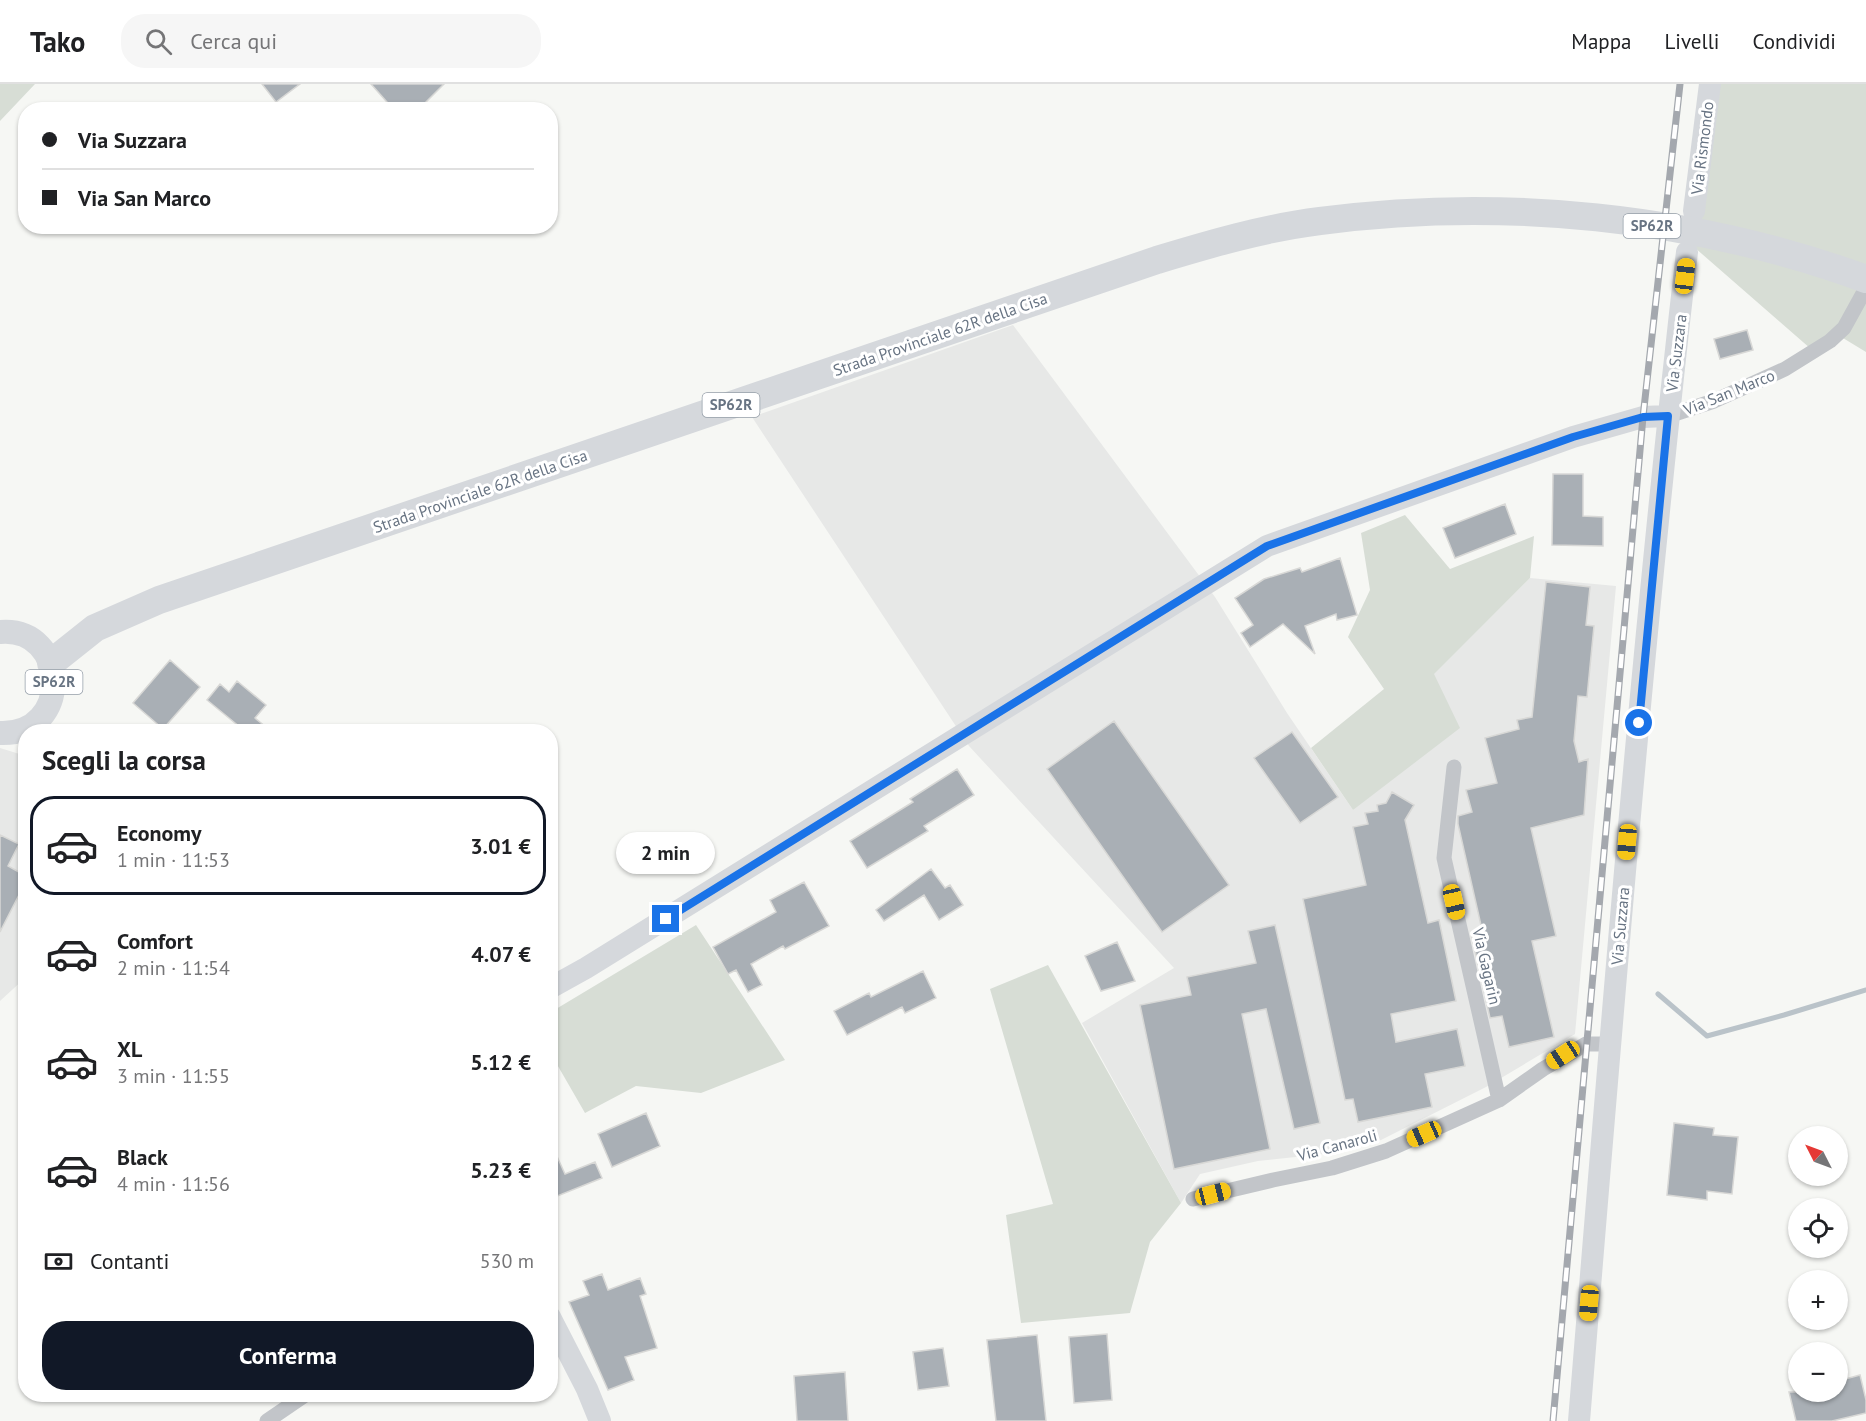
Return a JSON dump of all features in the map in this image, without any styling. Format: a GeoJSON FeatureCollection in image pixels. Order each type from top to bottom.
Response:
{"type":"FeatureCollection","features":[{"type":"Feature","properties":{"kind":"highway","name":"Strada Provinciale 62R della Cisa"},"geometry":{"type":"LineString","coordinates":[[51,663],[95,628],[159,600],[1156,260],[1216,242],[1270,230],[1330,220],[1432,211],[1495,210],[1582,216],[1667,228],[1760,246],[1831,266],[1866,279]]}},
{"type":"Feature","properties":{"kind":"main road","name":"SP62R"},"geometry":{"type":"LineString","coordinates":[[0,632],[20,634],[33,640],[44,651],[51,663],[55,679],[53,694],[47,708],[33,724]]}},
{"type":"Feature","properties":{"kind":"main road","name":"SP62R"},"geometry":{"type":"LineString","coordinates":[[0,733],[18,731]]}},
{"type":"Feature","properties":{"kind":"street","name":"Via Rismondo"},"geometry":{"type":"LineString","coordinates":[[1694,211],[1710,84]]}},
{"type":"Feature","properties":{"kind":"street","name":"Via Suzzara"},"geometry":{"type":"LineString","coordinates":[[1579,1421],[1628,830],[1668,416],[1687,252]]}},
{"type":"Feature","properties":{"kind":"street","name":"Via San Marco"},"geometry":{"type":"LineString","coordinates":[[558,984],[1267,546],[1573,437],[1643,417],[1668,416],[1714,401],[1785,369],[1830,341],[1844,328],[1866,288]]}},
{"type":"Feature","properties":{"kind":"street","name":"Via Gagarin"},"geometry":{"type":"LineString","coordinates":[[1454,767],[1444,858],[1500,1100]]}},
{"type":"Feature","properties":{"kind":"street","name":"Via Canaroli"},"geometry":{"type":"LineString","coordinates":[[1193,1199],[1332,1168],[1386,1151],[1500,1100],[1563,1055],[1586,1044],[1610,1044]]}},
{"type":"Feature","properties":{"kind":"street"},"geometry":{"type":"LineString","coordinates":[[558,1334],[600,1421]]}},
{"type":"Feature","properties":{"kind":"street"},"geometry":{"type":"LineString","coordinates":[[267,1421],[295,1402]]}},
{"type":"Feature","properties":{"kind":"shaded area"},"geometry":{"type":"Polygon","coordinates":[[[0,84],[35,84],[0,121],[0,84]]]}},
{"type":"Feature","properties":{"kind":"shaded area"},"geometry":{"type":"Polygon","coordinates":[[[1712,84],[1866,84],[1866,352],[1838,335],[1811,349],[1694,247],[1712,84]]]}},
{"type":"Feature","properties":{"kind":"shaded area"},"geometry":{"type":"Polygon","coordinates":[[[1013,325],[1215,597],[1287,713],[1353,810],[1433,674],[1530,578],[1616,586],[1575,1034],[1486,1087],[1381,1140],[1332,1153],[1258,1161],[1200,1174],[1181,1203],[1082,1023],[1174,968],[969,746],[752,417],[1013,325]]]}},
{"type":"Feature","properties":{"kind":"shaded area"},"geometry":{"type":"Polygon","coordinates":[[[1405,515],[1450,569],[1534,536],[1530,578],[1434,674],[1460,728],[1353,810],[1311,748],[1384,689],[1348,637],[1370,590],[1361,533],[1405,515]]]}},
{"type":"Feature","properties":{"kind":"shaded area"},"geometry":{"type":"Polygon","coordinates":[[[0,748],[18,754],[18,984],[0,1001],[0,748]]]}},
{"type":"Feature","properties":{"kind":"shaded area"},"geometry":{"type":"Polygon","coordinates":[[[696,925],[785,1060],[701,1093],[636,1086],[585,1113],[558,1066],[558,1008],[696,925]]]}},
{"type":"Feature","properties":{"kind":"shaded area"},"geometry":{"type":"Polygon","coordinates":[[[1048,965],[1181,1203],[1150,1242],[1130,1313],[1021,1323],[1006,1215],[1053,1204],[990,989],[1048,965]]]}},
{"type":"Feature","properties":{"kind":"building"},"geometry":{"type":"Polygon","coordinates":[[[262,84],[300,84],[276,102],[262,84]]]}},
{"type":"Feature","properties":{"kind":"building"},"geometry":{"type":"Polygon","coordinates":[[[371,84],[444,84],[426,102],[387,102],[371,84]]]}},
{"type":"Feature","properties":{"kind":"building"},"geometry":{"type":"Polygon","coordinates":[[[1747,330],[1753,350],[1720,359],[1714,339],[1747,330]]]}},
{"type":"Feature","properties":{"kind":"building"},"geometry":{"type":"Polygon","coordinates":[[[1553,474],[1583,474],[1583,516],[1603,517],[1603,546],[1552,545],[1553,474]]]}},
{"type":"Feature","properties":{"kind":"building"},"geometry":{"type":"Polygon","coordinates":[[[1505,504],[1516,534],[1455,558],[1443,528],[1505,504]]]}},
{"type":"Feature","properties":{"kind":"building"},"geometry":{"type":"Polygon","coordinates":[[[1340,558],[1357,615],[1337,620],[1336,614],[1305,626],[1315,654],[1283,624],[1250,647],[1241,633],[1253,625],[1235,598],[1264,579],[1300,568],[1302,572],[1340,558]]]}},
{"type":"Feature","properties":{"kind":"building"},"geometry":{"type":"Polygon","coordinates":[[[1546,582],[1590,587],[1586,625],[1594,626],[1587,697],[1578,696],[1574,741],[1579,762],[1588,759],[1584,815],[1531,828],[1556,936],[1532,941],[1554,1037],[1509,1047],[1502,1016],[1490,1018],[1472,937],[1483,934],[1458,816],[1472,812],[1466,790],[1497,783],[1485,738],[1519,729],[1517,720],[1532,717],[1546,582]]]}},
{"type":"Feature","properties":{"kind":"building"},"geometry":{"type":"Polygon","coordinates":[[[170,660],[200,687],[167,724],[157,724],[133,703],[170,660]]]}},
{"type":"Feature","properties":{"kind":"building"},"geometry":{"type":"Polygon","coordinates":[[[237,681],[266,705],[255,718],[262,724],[236,724],[207,700],[220,684],[229,692],[237,681]]]}},
{"type":"Feature","properties":{"kind":"building"},"geometry":{"type":"Polygon","coordinates":[[[1114,721],[1229,885],[1162,932],[1047,769],[1114,721]]]}},
{"type":"Feature","properties":{"kind":"building"},"geometry":{"type":"Polygon","coordinates":[[[1292,732],[1338,797],[1300,823],[1254,758],[1292,732]]]}},
{"type":"Feature","properties":{"kind":"building"},"geometry":{"type":"Polygon","coordinates":[[[957,769],[974,795],[924,826],[928,831],[867,868],[850,841],[913,802],[910,799],[957,769]]]}},
{"type":"Feature","properties":{"kind":"building"},"geometry":{"type":"Polygon","coordinates":[[[1392,792],[1414,805],[1405,820],[1428,923],[1439,920],[1456,1001],[1391,1014],[1396,1042],[1457,1029],[1465,1066],[1425,1074],[1432,1107],[1358,1122],[1353,1099],[1345,1100],[1303,899],[1366,885],[1353,827],[1368,824],[1365,813],[1378,811],[1377,805],[1386,803],[1392,792]]]}},
{"type":"Feature","properties":{"kind":"building"},"geometry":{"type":"Polygon","coordinates":[[[0,835],[18,844],[8,866],[18,872],[18,897],[0,932],[0,835]]]}},
{"type":"Feature","properties":{"kind":"building"},"geometry":{"type":"Polygon","coordinates":[[[931,869],[945,888],[950,885],[963,905],[939,920],[924,895],[884,921],[876,910],[931,869]]]}},
{"type":"Feature","properties":{"kind":"building"},"geometry":{"type":"Polygon","coordinates":[[[804,882],[829,926],[785,949],[783,946],[751,964],[762,985],[748,992],[736,970],[728,974],[713,947],[776,912],[770,900],[804,882]]]}},
{"type":"Feature","properties":{"kind":"building"},"geometry":{"type":"Polygon","coordinates":[[[1275,925],[1320,1123],[1294,1129],[1266,1009],[1242,1014],[1270,1149],[1174,1169],[1140,1005],[1191,995],[1187,977],[1256,963],[1248,931],[1275,925]]]}},
{"type":"Feature","properties":{"kind":"building"},"geometry":{"type":"Polygon","coordinates":[[[1117,942],[1135,981],[1101,991],[1085,956],[1117,942]]]}},
{"type":"Feature","properties":{"kind":"building"},"geometry":{"type":"Polygon","coordinates":[[[923,971],[936,998],[905,1013],[902,1007],[847,1035],[834,1011],[869,993],[871,997],[923,971]]]}},
{"type":"Feature","properties":{"kind":"building"},"geometry":{"type":"Polygon","coordinates":[[[646,1113],[660,1146],[612,1167],[598,1134],[646,1113]]]}},
{"type":"Feature","properties":{"kind":"building"},"geometry":{"type":"Polygon","coordinates":[[[1674,1123],[1714,1128],[1713,1135],[1738,1137],[1732,1194],[1707,1191],[1707,1200],[1667,1195],[1674,1123]]]}},
{"type":"Feature","properties":{"kind":"building"},"geometry":{"type":"Polygon","coordinates":[[[558,1159],[565,1174],[595,1162],[602,1178],[558,1196],[558,1159]]]}},
{"type":"Feature","properties":{"kind":"building"},"geometry":{"type":"Polygon","coordinates":[[[602,1274],[608,1290],[640,1278],[646,1294],[640,1296],[657,1348],[625,1357],[634,1380],[608,1390],[569,1302],[589,1295],[583,1281],[602,1274]]]}},
{"type":"Feature","properties":{"kind":"building"},"geometry":{"type":"Polygon","coordinates":[[[1107,1334],[1112,1400],[1074,1403],[1069,1337],[1107,1334]]]}},
{"type":"Feature","properties":{"kind":"building"},"geometry":{"type":"Polygon","coordinates":[[[1037,1335],[1046,1421],[996,1421],[987,1340],[1037,1335]]]}},
{"type":"Feature","properties":{"kind":"building"},"geometry":{"type":"Polygon","coordinates":[[[943,1348],[949,1386],[918,1390],[913,1352],[943,1348]]]}},
{"type":"Feature","properties":{"kind":"building"},"geometry":{"type":"Polygon","coordinates":[[[845,1372],[848,1421],[797,1421],[794,1376],[845,1372]]]}},
{"type":"Feature","properties":{"kind":"building"},"geometry":{"type":"Polygon","coordinates":[[[1860,1375],[1866,1400],[1866,1413],[1832,1421],[1796,1421],[1791,1402],[1848,1402],[1848,1378],[1860,1375]]]}},
{"type":"Feature","properties":{"kind":"waterway"},"geometry":{"type":"LineString","coordinates":[[1658,994],[1707,1036],[1866,990]]}},
{"type":"Feature","properties":{"kind":"railway"},"geometry":{"type":"LineString","coordinates":[[1553,1421],[1643,417],[1680,84]]}},
{"type":"Feature","properties":{"kind":"route"},"geometry":{"type":"LineString","coordinates":[[666,919],[1267,546],[1573,437],[1643,417],[1668,416],[1639,723]]}}]}
